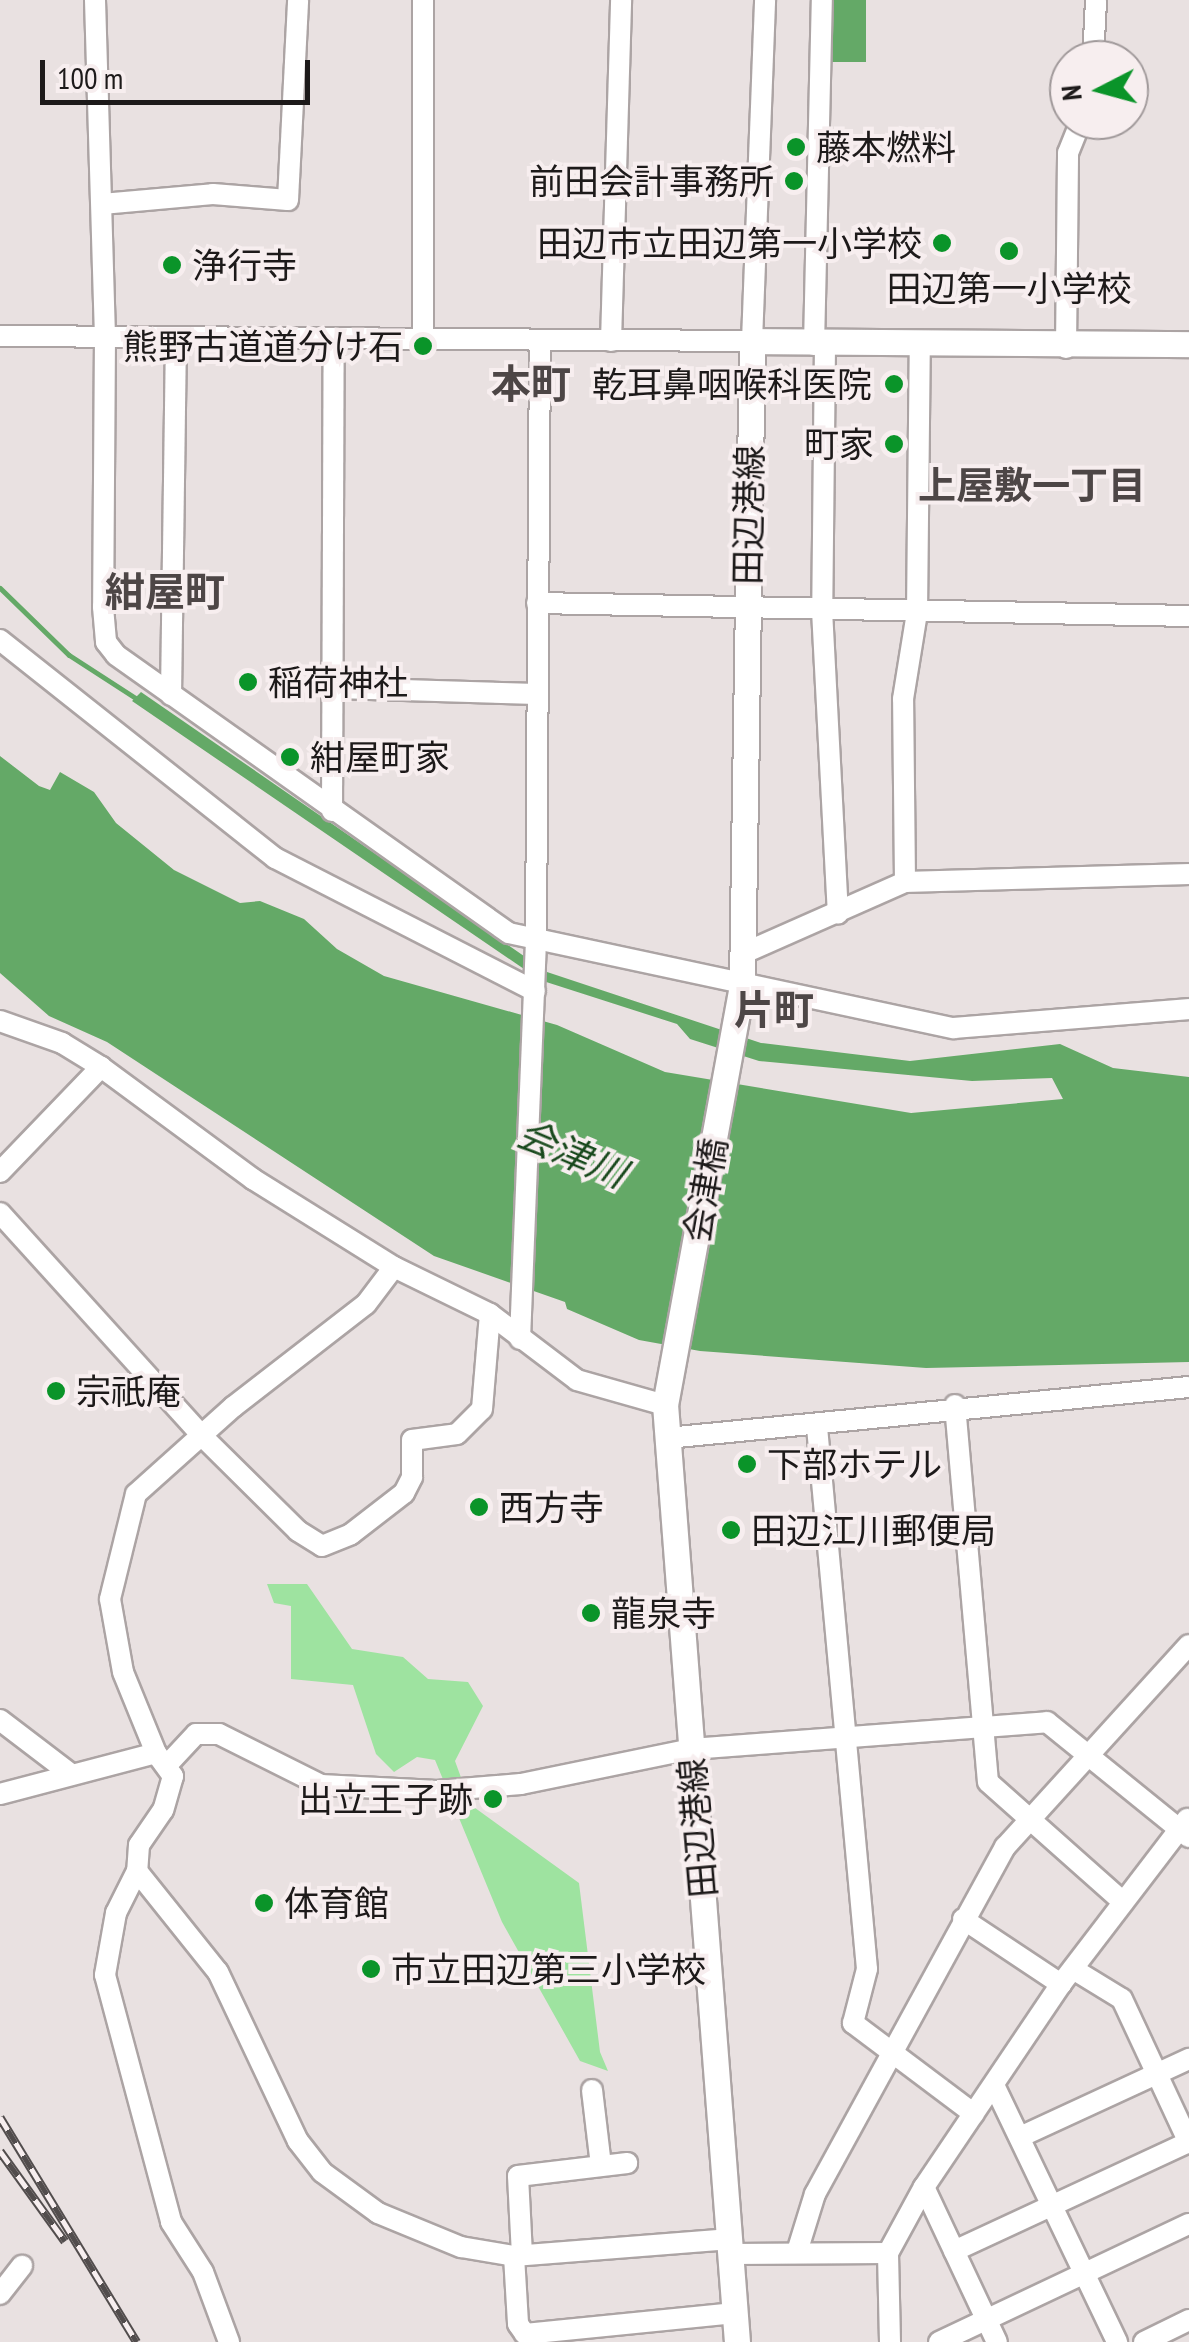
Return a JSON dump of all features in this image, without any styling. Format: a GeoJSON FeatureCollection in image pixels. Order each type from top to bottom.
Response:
{"type":"FeatureCollection","features":[{"type":"Feature","properties":{"kind":"main road"},"geometry":{"type":"LineString","coordinates":[[752,341],[1066,348],[1189,344]]}},
{"type":"Feature","properties":{"kind":"main road","name":"田辺港線"},"geometry":{"type":"LineString","coordinates":[[740,995],[744,953],[752,341]]}},
{"type":"Feature","properties":{"kind":"main road","name":"会津橋"},"geometry":{"type":"LineString","coordinates":[[671,1375],[740,995]]}},
{"type":"Feature","properties":{"kind":"main road","name":"田辺港線"},"geometry":{"type":"LineString","coordinates":[[671,1375],[665,1405],[667,1438],[737,2342]]}},
{"type":"Feature","properties":{"kind":"street"},"geometry":{"type":"LineString","coordinates":[[95,0],[105,336],[106,642],[332,811],[508,933],[740,995],[954,1028],[1189,1009]]}},
{"type":"Feature","properties":{"kind":"street"},"geometry":{"type":"LineString","coordinates":[[102,204],[212,194],[288,200],[298,0]]}},
{"type":"Feature","properties":{"kind":"street"},"geometry":{"type":"LineString","coordinates":[[423,342],[424,0]]}},
{"type":"Feature","properties":{"kind":"street"},"geometry":{"type":"LineString","coordinates":[[611,342],[621,0]]}},
{"type":"Feature","properties":{"kind":"street"},"geometry":{"type":"LineString","coordinates":[[0,336],[334,342],[752,341],[765,0]]}},
{"type":"Feature","properties":{"kind":"street"},"geometry":{"type":"LineString","coordinates":[[822,0],[822,610],[838,914]]}},
{"type":"Feature","properties":{"kind":"street"},"geometry":{"type":"LineString","coordinates":[[1094,40],[1096,0]]}},
{"type":"Feature","properties":{"kind":"street"},"geometry":{"type":"LineString","coordinates":[[1066,348],[1068,153],[1073,140]]}},
{"type":"Feature","properties":{"kind":"street"},"geometry":{"type":"LineString","coordinates":[[172,695],[176,340]]}},
{"type":"Feature","properties":{"kind":"street"},"geometry":{"type":"LineString","coordinates":[[332,811],[336,688],[334,342]]}},
{"type":"Feature","properties":{"kind":"street"},"geometry":{"type":"LineString","coordinates":[[520,1339],[536,941],[540,342]]}},
{"type":"Feature","properties":{"kind":"street"},"geometry":{"type":"LineString","coordinates":[[905,882],[903,699],[916,613],[920,346]]}},
{"type":"Feature","properties":{"kind":"street"},"geometry":{"type":"LineString","coordinates":[[537,603],[1189,616]]}},
{"type":"Feature","properties":{"kind":"street"},"geometry":{"type":"LineString","coordinates":[[0,640],[275,858],[534,991]]}},
{"type":"Feature","properties":{"kind":"street"},"geometry":{"type":"LineString","coordinates":[[336,688],[537,694]]}},
{"type":"Feature","properties":{"kind":"street"},"geometry":{"type":"LineString","coordinates":[[744,953],[905,882],[1189,874]]}},
{"type":"Feature","properties":{"kind":"street"},"geometry":{"type":"LineString","coordinates":[[0,1021],[62,1044],[101,1067],[253,1179],[394,1266],[490,1314],[577,1380],[665,1405]]}},
{"type":"Feature","properties":{"kind":"street"},"geometry":{"type":"LineString","coordinates":[[0,1172],[101,1067]]}},
{"type":"Feature","properties":{"kind":"street"},"geometry":{"type":"LineString","coordinates":[[0,1213],[202,1436],[298,1531],[322,1546],[351,1534],[404,1493],[412,1477],[412,1440],[457,1434],[482,1409],[490,1314]]}},
{"type":"Feature","properties":{"kind":"street"},"geometry":{"type":"LineString","coordinates":[[230,2342],[203,2272],[171,2222],[106,1975],[116,1913],[138,1872],[139,1846],[163,1810],[173,1776],[122,1672],[110,1600],[136,1494],[366,1304],[394,1266]]}},
{"type":"Feature","properties":{"kind":"street"},"geometry":{"type":"LineString","coordinates":[[667,1438],[817,1427],[956,1405],[1189,1387]]}},
{"type":"Feature","properties":{"kind":"street"},"geometry":{"type":"LineString","coordinates":[[956,1405],[988,1782],[1124,1902]]}},
{"type":"Feature","properties":{"kind":"street"},"geometry":{"type":"LineString","coordinates":[[817,1427],[867,1969],[852,2023],[974,2114]]}},
{"type":"Feature","properties":{"kind":"street"},"geometry":{"type":"LineString","coordinates":[[797,2252],[815,2194],[962,1919],[1005,1847],[1189,1645]]}},
{"type":"Feature","properties":{"kind":"street"},"geometry":{"type":"LineString","coordinates":[[0,1720],[71,1774]]}},
{"type":"Feature","properties":{"kind":"street"},"geometry":{"type":"LineString","coordinates":[[0,1794],[71,1774],[162,1759],[196,1734],[219,1734],[283,1772],[321,1784],[437,1791],[521,1784],[690,1749],[982,1723],[1047,1722],[1186,1826],[1067,1976],[924,2187],[888,2253],[890,2342]]}},
{"type":"Feature","properties":{"kind":"street"},"geometry":{"type":"LineString","coordinates":[[138,1872],[218,1972],[278,2107],[322,2172],[378,2213],[424,2235],[518,2256],[730,2246],[797,2252],[888,2253]]}},
{"type":"Feature","properties":{"kind":"street"},"geometry":{"type":"LineString","coordinates":[[954,2251],[1050,2202],[1189,2142],[1122,1998],[1067,1976],[962,1919]]}},
{"type":"Feature","properties":{"kind":"street"},"geometry":{"type":"LineString","coordinates":[[1022,2136],[1189,2059]]}},
{"type":"Feature","properties":{"kind":"street"},"geometry":{"type":"LineString","coordinates":[[994,2085],[1022,2136],[1118,2342]]}},
{"type":"Feature","properties":{"kind":"street"},"geometry":{"type":"LineString","coordinates":[[592,2090],[601,2164]]}},
{"type":"Feature","properties":{"kind":"street"},"geometry":{"type":"LineString","coordinates":[[627,2163],[518,2176],[518,2324],[525,2334],[735,2313]]}},
{"type":"Feature","properties":{"kind":"street"},"geometry":{"type":"LineString","coordinates":[[924,2187],[996,2342]]}},
{"type":"Feature","properties":{"kind":"street"},"geometry":{"type":"LineString","coordinates":[[939,2342],[1189,2224]]}},
{"type":"Feature","properties":{"kind":"street"},"geometry":{"type":"LineString","coordinates":[[0,2294],[22,2266]]}},
{"type":"Feature","properties":{"kind":"street"},"geometry":{"type":"LineString","coordinates":[[1144,2342],[1189,2320]]}},
{"type":"Feature","properties":{"kind":"shaded area"},"geometry":{"type":"Polygon","coordinates":[[[267,1584],[307,1584],[352,1649],[403,1657],[428,1679],[468,1682],[483,1706],[455,1761],[471,1805],[579,1883],[600,2052],[608,2071],[580,2061],[502,1922],[435,1760],[417,1757],[394,1772],[376,1754],[353,1685],[291,1679],[291,1606],[274,1603],[267,1584]]]}},
{"type":"Feature","properties":{"kind":"water"},"geometry":{"type":"Polygon","coordinates":[[[831,0],[866,0],[866,62],[831,62],[831,0]]]}},
{"type":"Feature","properties":{"kind":"water","name":"会津川"},"geometry":{"type":"Polygon","coordinates":[[[141,692],[547,972],[761,1043],[910,1061],[1060,1044],[1113,1068],[1189,1077],[1189,1362],[926,1368],[700,1351],[639,1340],[567,1309],[565,1302],[434,1256],[107,1042],[49,1016],[0,973],[0,756],[50,790],[60,772],[94,792],[116,823],[174,870],[240,903],[260,901],[304,919],[337,949],[384,976],[557,1025],[665,1072],[911,1113],[1063,1099],[1052,1078],[972,1081],[759,1061],[690,1039],[677,1024],[540,980],[132,701],[141,692]]]}},
{"type":"Feature","properties":{"kind":"waterway"},"geometry":{"type":"LineString","coordinates":[[0,588],[69,655],[137,699]]}},
{"type":"Feature","properties":{"kind":"railway"},"geometry":{"type":"LineString","coordinates":[[0,2117],[137,2342]]}},
{"type":"Feature","properties":{"kind":"railway"},"geometry":{"type":"LineString","coordinates":[[0,2151],[65,2241]]}},
{"type":"Feature","properties":{"kind":"place","name":"藤本燃料"},"geometry":{"type":"Point","coordinates":[796,147]}},
{"type":"Feature","properties":{"kind":"place","name":"前田会計事務所"},"geometry":{"type":"Point","coordinates":[794,181]}},
{"type":"Feature","properties":{"kind":"place","name":"田辺市立田辺第一小学校"},"geometry":{"type":"Point","coordinates":[942,243]}},
{"type":"Feature","properties":{"kind":"place","name":"田辺第一小学校"},"geometry":{"type":"Point","coordinates":[1009,251]}},
{"type":"Feature","properties":{"kind":"place","name":"浄行寺"},"geometry":{"type":"Point","coordinates":[172,265]}},
{"type":"Feature","properties":{"kind":"place","name":"熊野古道道分け石"},"geometry":{"type":"Point","coordinates":[423,346]}},
{"type":"Feature","properties":{"kind":"place","name":"乾耳鼻咽喉科医院"},"geometry":{"type":"Point","coordinates":[894,384]}},
{"type":"Feature","properties":{"kind":"place","name":"町家"},"geometry":{"type":"Point","coordinates":[894,444]}},
{"type":"Feature","properties":{"kind":"place","name":"稲荷神社"},"geometry":{"type":"Point","coordinates":[248,682]}},
{"type":"Feature","properties":{"kind":"place","name":"紺屋町家"},"geometry":{"type":"Point","coordinates":[290,757]}},
{"type":"Feature","properties":{"kind":"place","name":"宗祇庵"},"geometry":{"type":"Point","coordinates":[56,1391]}},
{"type":"Feature","properties":{"kind":"place","name":"下部ホテル"},"geometry":{"type":"Point","coordinates":[747,1464]}},
{"type":"Feature","properties":{"kind":"place","name":"西方寺"},"geometry":{"type":"Point","coordinates":[479,1507]}},
{"type":"Feature","properties":{"kind":"place","name":"田辺江川郵便局"},"geometry":{"type":"Point","coordinates":[731,1530]}},
{"type":"Feature","properties":{"kind":"place","name":"龍泉寺"},"geometry":{"type":"Point","coordinates":[591,1613]}},
{"type":"Feature","properties":{"kind":"place","name":"出立王子跡"},"geometry":{"type":"Point","coordinates":[493,1799]}},
{"type":"Feature","properties":{"kind":"place","name":"体育館"},"geometry":{"type":"Point","coordinates":[264,1903]}},
{"type":"Feature","properties":{"kind":"place","name":"市立田辺第三小学校"},"geometry":{"type":"Point","coordinates":[371,1969]}},
{"type":"Feature","properties":{"kind":"district","name":"本町"},"geometry":{"type":"Point","coordinates":[531,383]}},
{"type":"Feature","properties":{"kind":"district","name":"上屋敷一丁目"},"geometry":{"type":"Point","coordinates":[1032,485]}},
{"type":"Feature","properties":{"kind":"district","name":"紺屋町"},"geometry":{"type":"Point","coordinates":[165,591]}},
{"type":"Feature","properties":{"kind":"district","name":"片町"},"geometry":{"type":"Point","coordinates":[774,1009]}}]}
